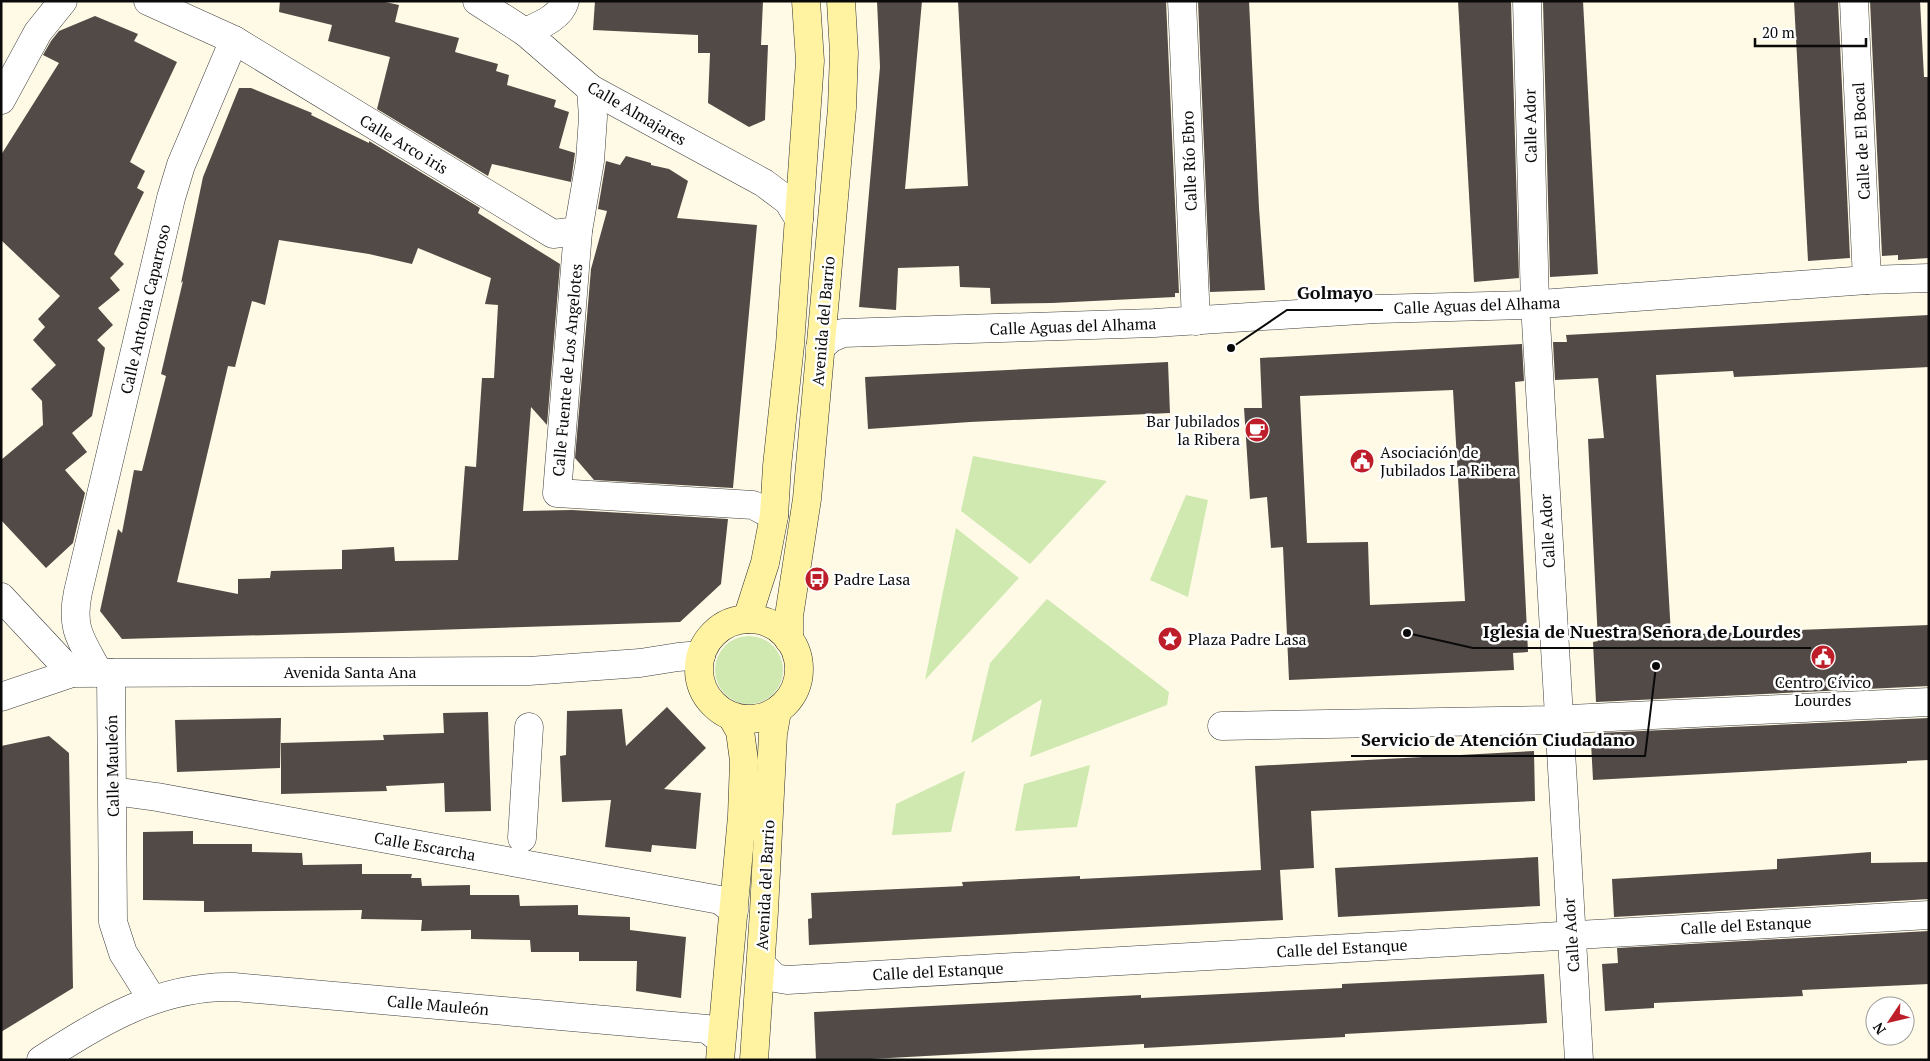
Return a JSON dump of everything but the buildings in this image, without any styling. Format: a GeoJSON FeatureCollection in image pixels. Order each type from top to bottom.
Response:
{"type":"FeatureCollection","features":[{"type":"Feature","properties":{"kind":"street"},"geometry":{"type":"LineString","coordinates":[[1,100],[38,32],[63,1]]}},
{"type":"Feature","properties":{"kind":"street"},"geometry":{"type":"LineString","coordinates":[[148,1],[234,40]]}},
{"type":"Feature","properties":{"kind":"street","name":"Calle Almajares"},"geometry":{"type":"LineString","coordinates":[[477,1],[526,32],[591,89],[764,183],[788,200],[799,219]]}},
{"type":"Feature","properties":{"kind":"street"},"geometry":{"type":"LineString","coordinates":[[526,32],[550,20],[564,6],[565,1]]}},
{"type":"Feature","properties":{"kind":"street","name":"Avenida del Barrio"},"geometry":{"type":"LineString","coordinates":[[747,619],[765,564],[774,516],[777,466],[790,346],[810,61],[806,1]]}},
{"type":"Feature","properties":{"kind":"street","name":"Avenida del Barrio"},"geometry":{"type":"LineString","coordinates":[[789,640],[789,616],[806,498],[842,108],[844,53],[841,1]]}},
{"type":"Feature","properties":{"kind":"street","name":"Calle Río Ebro"},"geometry":{"type":"LineString","coordinates":[[1182,1],[1196,321]]}},
{"type":"Feature","properties":{"kind":"street","name":"Calle Ador"},"geometry":{"type":"LineString","coordinates":[[1527,1],[1535,304],[1579,1060]]}},
{"type":"Feature","properties":{"kind":"street","name":"Calle de El Bocal"},"geometry":{"type":"LineString","coordinates":[[1854,1],[1867,280]]}},
{"type":"Feature","properties":{"kind":"street","name":"Calle Arco iris"},"geometry":{"type":"LineString","coordinates":[[234,40],[552,234],[578,232]]}},
{"type":"Feature","properties":{"kind":"street","name":"Calle Antonia Caparroso"},"geometry":{"type":"LineString","coordinates":[[94,673],[76,629],[75,608],[78,592],[171,198],[185,156],[234,40]]}},
{"type":"Feature","properties":{"kind":"street","name":"Calle Fuente de Los Angelotes"},"geometry":{"type":"LineString","coordinates":[[591,89],[593,117],[590,161],[578,232],[557,493],[753,505],[774,516]]}},
{"type":"Feature","properties":{"kind":"street","name":"Calle Aguas del Alhama"},"geometry":{"type":"LineString","coordinates":[[820,348],[831,338],[843,333],[1196,321],[1376,309],[1535,304],[1867,280],[1929,278]]}},
{"type":"Feature","properties":{"kind":"street"},"geometry":{"type":"LineString","coordinates":[[1,597],[94,673]]}},
{"type":"Feature","properties":{"kind":"street"},"geometry":{"type":"LineString","coordinates":[[747,619],[763,622],[778,628],[789,640],[797,654],[799,670],[796,686],[789,700],[777,711],[762,718],[747,720],[732,716],[719,709],[708,698],[702,685],[699,670],[701,655],[708,641],[718,630],[732,622],[747,619]]}},
{"type":"Feature","properties":{"kind":"street","name":"Avenida Santa Ana"},"geometry":{"type":"LineString","coordinates":[[1,697],[94,673],[528,671],[640,663],[678,656],[701,655]]}},
{"type":"Feature","properties":{"kind":"street","name":"Calle Mauleón"},"geometry":{"type":"LineString","coordinates":[[94,673],[113,791],[113,922],[124,953],[152,999]]}},
{"type":"Feature","properties":{"kind":"street"},"geometry":{"type":"LineString","coordinates":[[1222,726],[1558,719],[1929,702]]}},
{"type":"Feature","properties":{"kind":"street","name":"Avenida del Barrio"},"geometry":{"type":"LineString","coordinates":[[754,1060],[773,734],[777,711]]}},
{"type":"Feature","properties":{"kind":"street","name":"Avenida del Barrio"},"geometry":{"type":"LineString","coordinates":[[721,1050],[742,816],[744,761],[740,731],[732,716]]}},
{"type":"Feature","properties":{"kind":"street"},"geometry":{"type":"LineString","coordinates":[[522,838],[529,727]]}},
{"type":"Feature","properties":{"kind":"street","name":"Calle Escarcha"},"geometry":{"type":"LineString","coordinates":[[113,791],[157,797],[720,900],[734,911]]}},
{"type":"Feature","properties":{"kind":"street","name":"Calle del Estanque"},"geometry":{"type":"LineString","coordinates":[[761,964],[775,978],[787,980],[1929,915]]}},
{"type":"Feature","properties":{"kind":"street","name":"Calle Mauleón"},"geometry":{"type":"LineString","coordinates":[[41,1060],[92,1027],[152,999],[209,986],[707,1029],[721,1050]]}},
{"type":"Feature","properties":{"kind":"green space"},"geometry":{"type":"Polygon","coordinates":[[[973,456],[1107,481],[1030,564],[961,511],[973,456]]]}},
{"type":"Feature","properties":{"kind":"green space"},"geometry":{"type":"Polygon","coordinates":[[[1186,495],[1208,500],[1188,597],[1150,580],[1186,495]]]}},
{"type":"Feature","properties":{"kind":"green space"},"geometry":{"type":"Polygon","coordinates":[[[956,528],[1019,578],[925,680],[956,528]]]}},
{"type":"Feature","properties":{"kind":"green space"},"geometry":{"type":"Polygon","coordinates":[[[1047,599],[1169,692],[1167,705],[1030,757],[1042,699],[971,743],[990,663],[1047,599]]]}},
{"type":"Feature","properties":{"kind":"green space"},"geometry":{"type":"Polygon","coordinates":[[[742,636],[756,636],[768,641],[778,651],[783,663],[783,677],[778,689],[768,699],[756,704],[742,704],[730,699],[720,689],[715,677],[715,663],[720,651],[730,641],[742,636]]]}},
{"type":"Feature","properties":{"kind":"green space"},"geometry":{"type":"Polygon","coordinates":[[[1090,765],[1077,827],[1015,831],[1024,784],[1090,765]]]}},
{"type":"Feature","properties":{"kind":"green space"},"geometry":{"type":"Polygon","coordinates":[[[965,771],[951,832],[892,835],[896,804],[965,771]]]}},
{"type":"Feature","properties":{"kind":"place","name":"Golmayo"},"geometry":{"type":"Point","coordinates":[1231,348]}},
{"type":"Feature","properties":{"kind":"place","name":"Bar Jubilados la Ribera"},"geometry":{"type":"Point","coordinates":[1257,430]}},
{"type":"Feature","properties":{"kind":"place","name":"Asociación de Jubilados La Ribera"},"geometry":{"type":"Point","coordinates":[1362,461]}},
{"type":"Feature","properties":{"kind":"place","name":"Padre Lasa"},"geometry":{"type":"Point","coordinates":[817,579]}},
{"type":"Feature","properties":{"kind":"place","name":"Iglesia de Nuestra Señora de Lourdes"},"geometry":{"type":"Point","coordinates":[1407,633]}},
{"type":"Feature","properties":{"kind":"place","name":"Plaza Padre Lasa"},"geometry":{"type":"Point","coordinates":[1170,639]}},
{"type":"Feature","properties":{"kind":"place","name":"Centro Cívico Lourdes"},"geometry":{"type":"Point","coordinates":[1823,657]}},
{"type":"Feature","properties":{"kind":"place","name":"Servicio de Atención Ciudadano"},"geometry":{"type":"Point","coordinates":[1656,666]}}]}
